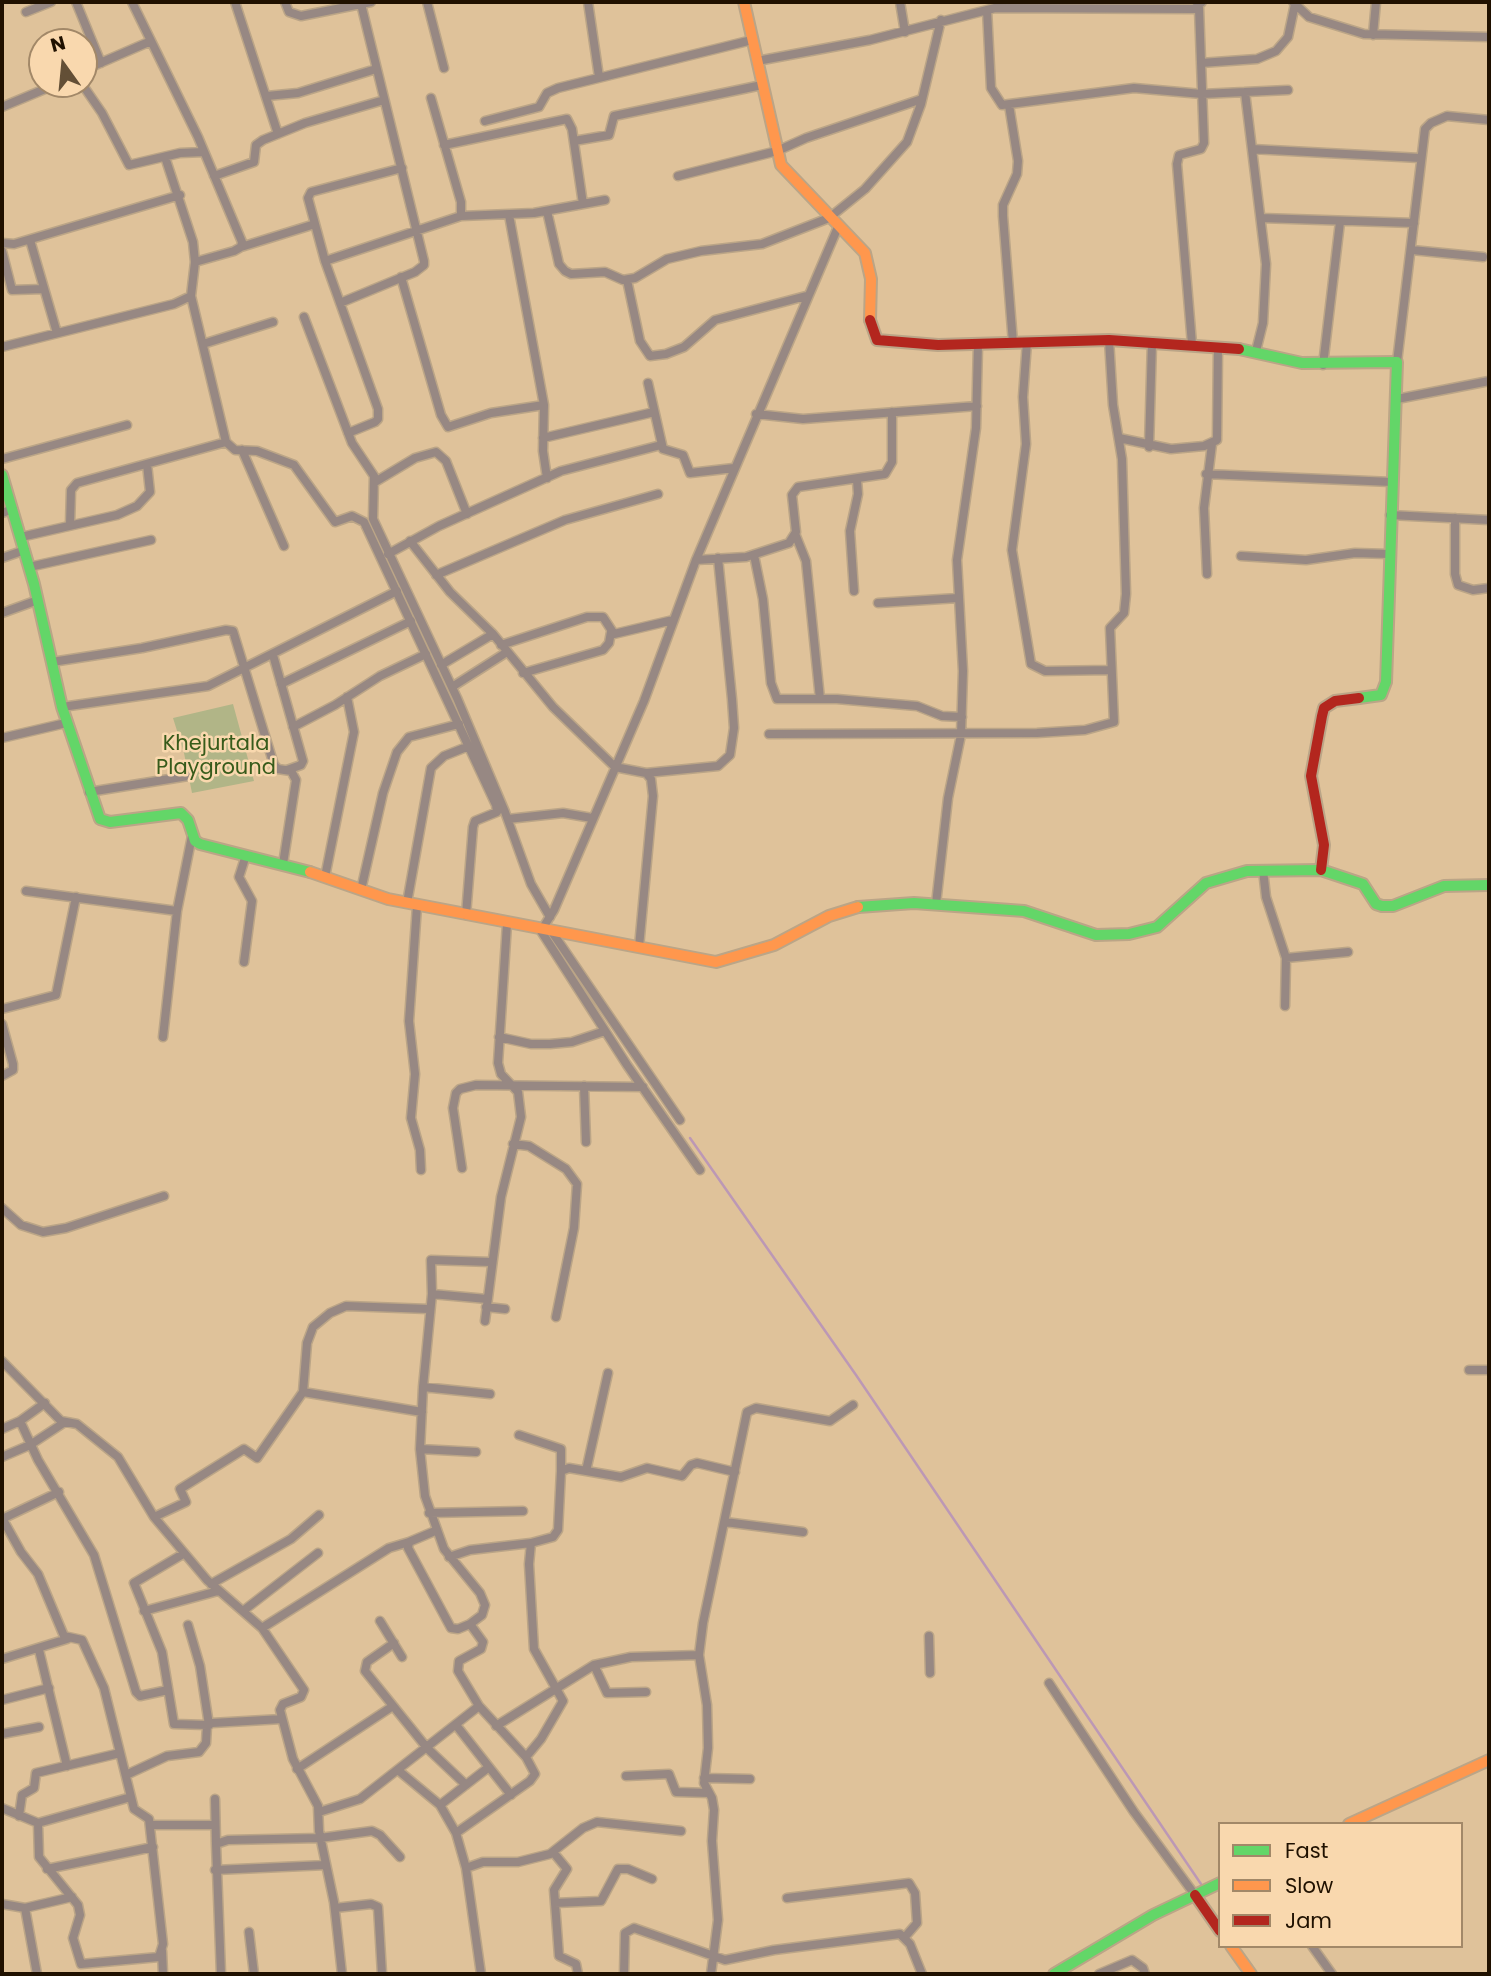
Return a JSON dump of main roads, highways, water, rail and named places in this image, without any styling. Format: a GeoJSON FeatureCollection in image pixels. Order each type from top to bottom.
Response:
{"type":"FeatureCollection","features":[{"type":"Feature","properties":{"kind":"waterway"},"geometry":{"type":"LineString","coordinates":[[690,1138],[856,1375],[1201,1884]]}},
{"type":"Feature","properties":{"kind":"park label","name":"Khejurtala Playground"},"geometry":{"type":"Point","coordinates":[216,757]}}]}
